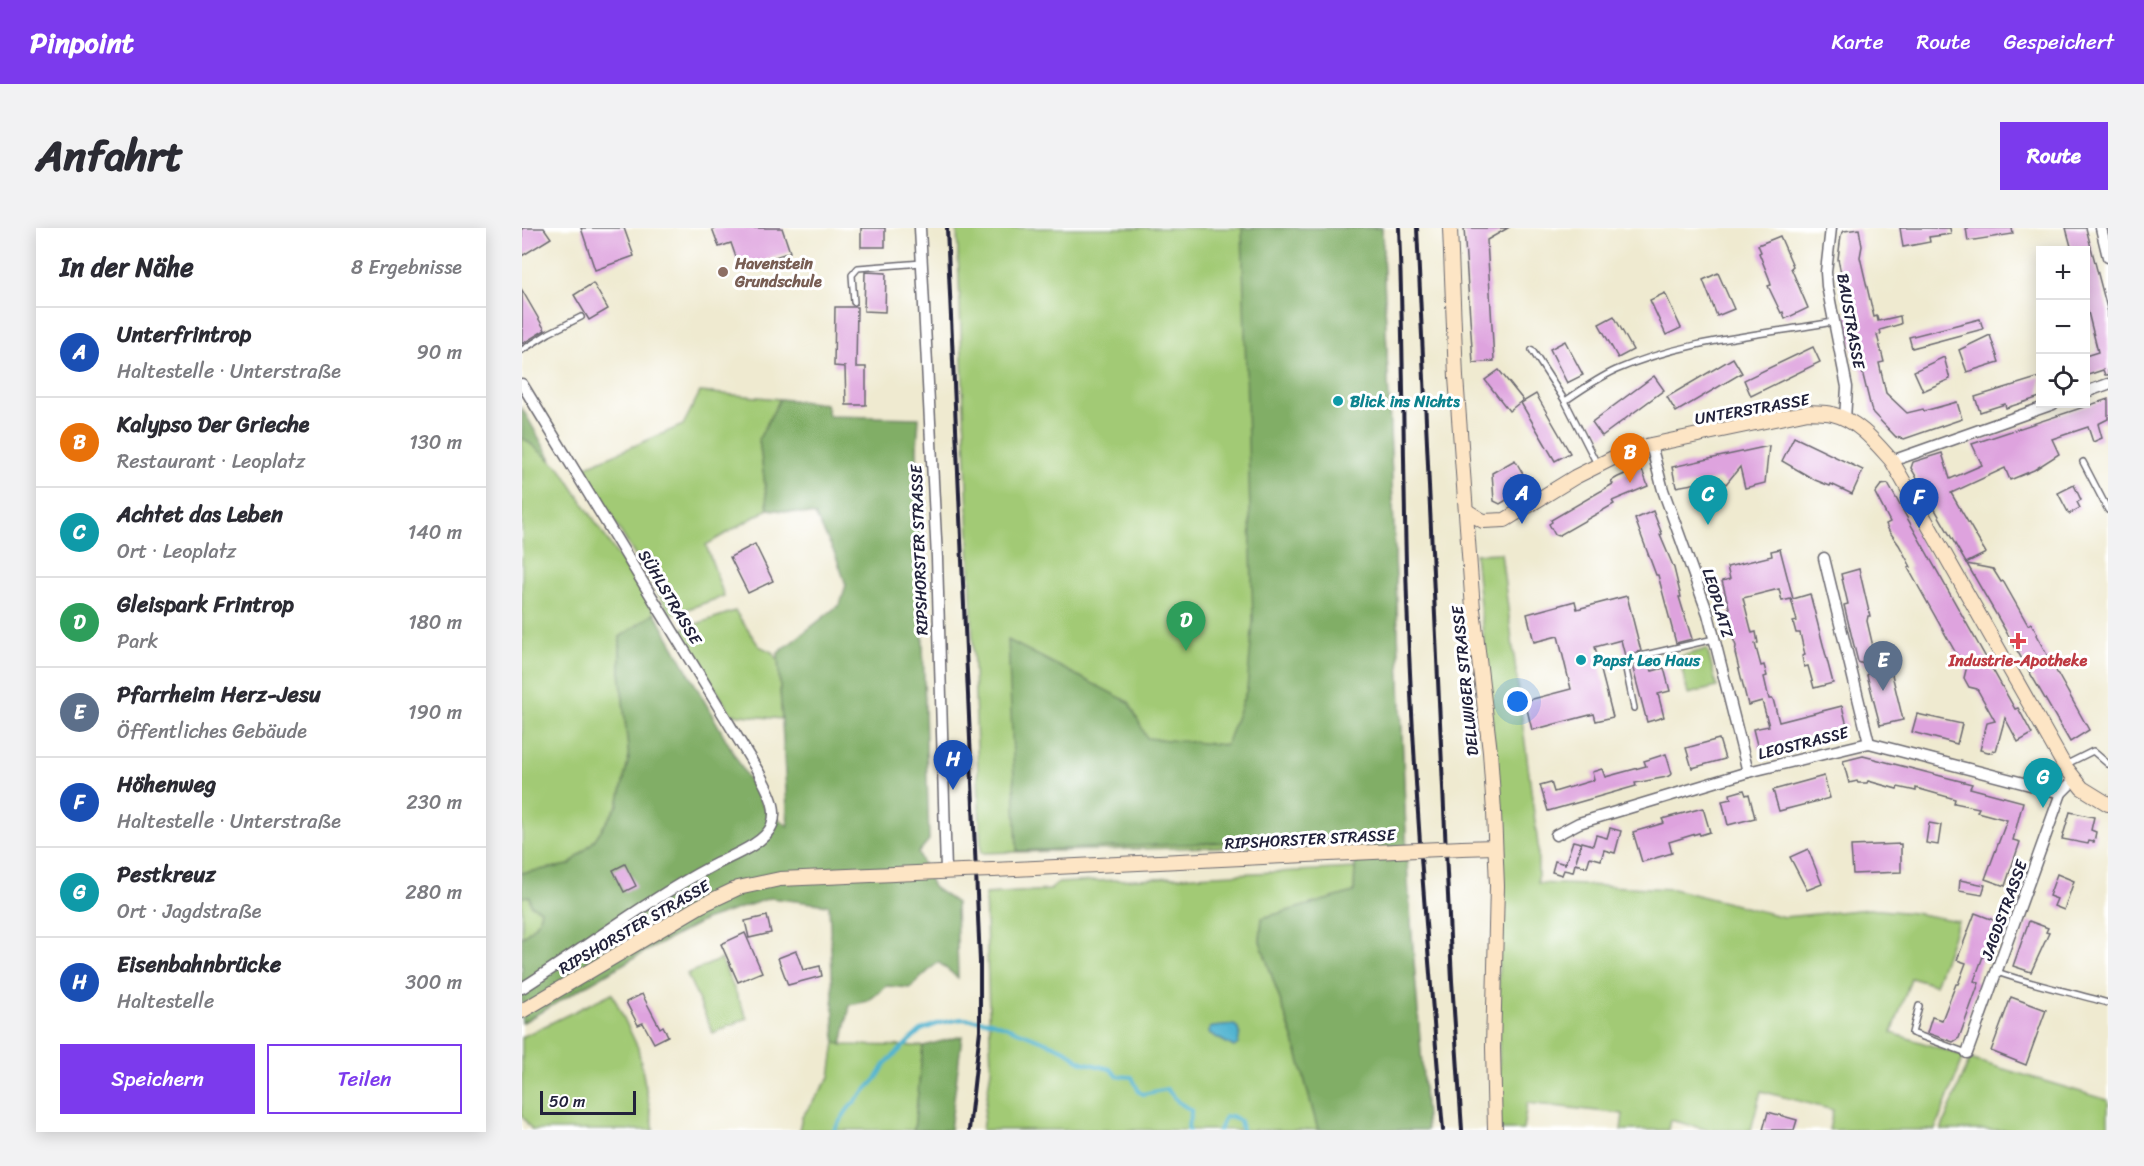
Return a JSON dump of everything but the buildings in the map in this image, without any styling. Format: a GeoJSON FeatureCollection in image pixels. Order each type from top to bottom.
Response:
{"type":"FeatureCollection","features":[{"type":"Feature","properties":{"kind":"street","name":"RIPSHORSTER STRASSE"},"geometry":{"type":"LineString","coordinates":[[920,228],[937,558],[946,871]]}},
{"type":"Feature","properties":{"kind":"street","name":"DELLWIGER STRASSE"},"geometry":{"type":"LineString","coordinates":[[1450,228],[1456,377],[1473,609],[1490,752],[1496,847],[1493,1048],[1495,1130]]}},
{"type":"Feature","properties":{"kind":"street","name":"BAUSTRASSE"},"geometry":{"type":"LineString","coordinates":[[1831,228],[1826,272],[1827,286],[1848,387],[1845,419]]}},
{"type":"Feature","properties":{"kind":"street"},"geometry":{"type":"LineString","coordinates":[[2102,228],[2108,257]]}},
{"type":"Feature","properties":{"kind":"street","name":"SÜHLSTRASSE"},"geometry":{"type":"LineString","coordinates":[[522,384],[759,773],[774,807],[774,819],[768,832]]}},
{"type":"Feature","properties":{"kind":"street"},"geometry":{"type":"LineString","coordinates":[[2090,390],[2108,384]]}},
{"type":"Feature","properties":{"kind":"street"},"geometry":{"type":"LineString","coordinates":[[1892,461],[2042,408]]}},
{"type":"Feature","properties":{"kind":"street","name":"UNTERSTRASSE"},"geometry":{"type":"LineString","coordinates":[[1467,511],[1483,521],[1505,520],[1597,465],[1621,454],[1651,445],[1808,412],[1832,414],[1845,419],[1866,432],[1892,461],[2064,765],[2074,780],[2091,795],[2108,804]]}},
{"type":"Feature","properties":{"kind":"street","name":"LEOPLATZ"},"geometry":{"type":"LineString","coordinates":[[1651,445],[1662,490],[1708,614],[1749,772]]}},
{"type":"Feature","properties":{"kind":"street"},"geometry":{"type":"LineString","coordinates":[[1824,558],[1869,743]]}},
{"type":"Feature","properties":{"kind":"street","name":"LEOSTRASSE"},"geometry":{"type":"LineString","coordinates":[[1556,835],[1579,823],[1749,772],[1869,743],[2061,793]]}},
{"type":"Feature","properties":{"kind":"street","name":"JAGDSTRASSE"},"geometry":{"type":"LineString","coordinates":[[1967,1053],[2061,793],[2074,780]]}},
{"type":"Feature","properties":{"kind":"street","name":"RIPSHORSTER STRASSE"},"geometry":{"type":"LineString","coordinates":[[522,988],[694,875],[758,841],[768,832]]}},
{"type":"Feature","properties":{"kind":"street","name":"RIPSHORSTER STRASSE"},"geometry":{"type":"LineString","coordinates":[[522,1011],[700,906],[738,888],[780,879],[1496,847]]}},
{"type":"Feature","properties":{"kind":"lane"},"geometry":{"type":"LineString","coordinates":[[854,302],[852,275],[858,268],[922,263]]}},
{"type":"Feature","properties":{"kind":"lane"},"geometry":{"type":"LineString","coordinates":[[522,350],[581,317]]}},
{"type":"Feature","properties":{"kind":"lane"},"geometry":{"type":"LineString","coordinates":[[1565,401],[1594,381],[1615,371],[1674,351],[1708,343],[1834,322]]}},
{"type":"Feature","properties":{"kind":"lane"},"geometry":{"type":"LineString","coordinates":[[1532,350],[1565,401],[1597,465]]}},
{"type":"Feature","properties":{"kind":"lane"},"geometry":{"type":"LineString","coordinates":[[2083,462],[2108,510]]}},
{"type":"Feature","properties":{"kind":"lane"},"geometry":{"type":"LineString","coordinates":[[1634,708],[1626,662],[1636,657],[1714,639]]}},
{"type":"Feature","properties":{"kind":"lane"},"geometry":{"type":"LineString","coordinates":[[2064,765],[2092,751],[2108,764]]}},
{"type":"Feature","properties":{"kind":"lane"},"geometry":{"type":"LineString","coordinates":[[1997,972],[2025,982],[2072,992],[2108,1003]]}},
{"type":"Feature","properties":{"kind":"lane"},"geometry":{"type":"LineString","coordinates":[[1919,1006],[1912,1034],[1967,1053]]}},
{"type":"Feature","properties":{"kind":"green space"},"geometry":{"type":"Polygon","coordinates":[[[957,228],[1382,228],[1406,842],[981,853],[957,228]]]}},
{"type":"Feature","properties":{"kind":"green space"},"geometry":{"type":"Polygon","coordinates":[[[1242,228],[1382,228],[1408,882],[1427,1130],[1318,1130],[1295,1044],[1260,941],[1262,918],[1354,892],[1355,868],[1352,837],[1017,851],[1008,640],[1129,702],[1147,738],[1226,745],[1247,689],[1253,620],[1242,228]]]}},
{"type":"Feature","properties":{"kind":"green space"},"geometry":{"type":"Polygon","coordinates":[[[700,392],[780,399],[759,439],[768,509],[706,545],[724,596],[671,615],[582,468],[683,425],[700,392]]]}},
{"type":"Feature","properties":{"kind":"green space"},"geometry":{"type":"Polygon","coordinates":[[[780,399],[826,404],[829,416],[919,418],[917,448],[929,840],[918,853],[933,887],[956,903],[958,978],[938,962],[910,988],[887,986],[868,1001],[850,1005],[842,1045],[835,1042],[829,905],[770,898],[705,920],[637,956],[522,1023],[522,938],[538,922],[541,910],[531,905],[529,896],[522,897],[522,873],[569,865],[593,842],[618,805],[629,758],[620,671],[620,637],[655,613],[765,809],[788,826],[778,653],[840,604],[846,585],[836,556],[815,515],[768,509],[759,439],[780,399]]]}},
{"type":"Feature","properties":{"kind":"green space"},"geometry":{"type":"Polygon","coordinates":[[[522,408],[552,461],[522,437],[522,408]]]}},
{"type":"Feature","properties":{"kind":"green space"},"geometry":{"type":"Polygon","coordinates":[[[522,437],[561,469],[655,613],[620,637],[620,671],[629,758],[618,805],[593,842],[569,865],[522,873],[522,437]]]}},
{"type":"Feature","properties":{"kind":"green space"},"geometry":{"type":"Polygon","coordinates":[[[1501,553],[1538,845],[1538,883],[1673,889],[1784,917],[1869,909],[1914,913],[1958,921],[1935,985],[1911,978],[1892,1033],[1964,1056],[1935,1130],[1829,1130],[1833,1110],[1761,1091],[1751,1130],[1709,1130],[1670,1120],[1668,1130],[1621,1130],[1623,1114],[1527,1103],[1523,1130],[1499,1130],[1498,785],[1475,554],[1501,553]]]}},
{"type":"Feature","properties":{"kind":"green space"},"geometry":{"type":"Polygon","coordinates":[[[735,611],[759,646],[772,652],[778,661],[782,719],[731,714],[679,630],[735,611]]]}},
{"type":"Feature","properties":{"kind":"green space"},"geometry":{"type":"Polygon","coordinates":[[[1707,649],[1717,687],[1688,694],[1679,657],[1707,649]]]}},
{"type":"Feature","properties":{"kind":"green space"},"geometry":{"type":"Polygon","coordinates":[[[1355,868],[1354,892],[1262,918],[1260,941],[1295,1044],[1318,1130],[982,1130],[991,1069],[985,894],[1050,890],[1057,883],[1355,868]]]}},
{"type":"Feature","properties":{"kind":"green space"},"geometry":{"type":"Polygon","coordinates":[[[529,896],[541,910],[538,922],[522,938],[522,897],[529,896]]]}},
{"type":"Feature","properties":{"kind":"green space"},"geometry":{"type":"Polygon","coordinates":[[[721,959],[747,1018],[713,1033],[687,974],[721,959]]]}},
{"type":"Feature","properties":{"kind":"green space"},"geometry":{"type":"Polygon","coordinates":[[[612,993],[638,1048],[654,1130],[532,1130],[522,1116],[522,1037],[612,993]]]}},
{"type":"Feature","properties":{"kind":"green space"},"geometry":{"type":"Polygon","coordinates":[[[962,1036],[950,1130],[914,1130],[923,1046],[962,1036]]]}},
{"type":"Feature","properties":{"kind":"green space"},"geometry":{"type":"Polygon","coordinates":[[[835,1042],[842,1045],[923,1046],[914,1130],[799,1130],[802,1117],[830,1077],[835,1042]]]}},
{"type":"Feature","properties":{"kind":"green space"},"geometry":{"type":"Polygon","coordinates":[[[1970,1059],[2108,1100],[2108,1130],[1941,1130],[1970,1059]]]}},
{"type":"Feature","properties":{"kind":"water"},"geometry":{"type":"Polygon","coordinates":[[[1233,1025],[1240,1032],[1238,1044],[1234,1047],[1209,1033],[1210,1028],[1213,1027],[1233,1025]]]}},
{"type":"Feature","properties":{"kind":"waterway"},"geometry":{"type":"LineString","coordinates":[[834,1130],[848,1109],[877,1078],[886,1063],[921,1030],[940,1023],[962,1019],[991,1021],[1065,1050],[1082,1062],[1110,1069],[1118,1076],[1132,1077],[1139,1092],[1143,1094],[1167,1089],[1178,1102],[1191,1110],[1189,1130]]}},
{"type":"Feature","properties":{"kind":"waterway"},"geometry":{"type":"LineString","coordinates":[[1219,1130],[1225,1117],[1231,1116],[1240,1121],[1242,1130]]}},
{"type":"Feature","properties":{"kind":"railway"},"geometry":{"type":"LineString","coordinates":[[947,228],[980,961],[980,1030],[969,1130]]}},
{"type":"Feature","properties":{"kind":"railway"},"geometry":{"type":"LineString","coordinates":[[1399,228],[1406,554],[1413,733],[1443,1130]]}},
{"type":"Feature","properties":{"kind":"railway"},"geometry":{"type":"LineString","coordinates":[[1417,228],[1452,981],[1462,1130]]}},
{"type":"Feature","properties":{"kind":"place","name":"Havenstein Grundschule"},"geometry":{"type":"Point","coordinates":[723,272]}},
{"type":"Feature","properties":{"kind":"place","name":"Blick ins Nichts"},"geometry":{"type":"Point","coordinates":[1338,401]}},
{"type":"Feature","properties":{"kind":"place","name":"Kalypso Der Grieche"},"geometry":{"type":"Point","coordinates":[1630,483]}},
{"type":"Feature","properties":{"kind":"place","name":"Unterfrintrop"},"geometry":{"type":"Point","coordinates":[1522,524]}},
{"type":"Feature","properties":{"kind":"place","name":"Achtet das Leben"},"geometry":{"type":"Point","coordinates":[1708,525]}},
{"type":"Feature","properties":{"kind":"place","name":"Höhenweg"},"geometry":{"type":"Point","coordinates":[1919,528]}},
{"type":"Feature","properties":{"kind":"place","name":"Industrie-Apotheke"},"geometry":{"type":"Point","coordinates":[2018,641]}},
{"type":"Feature","properties":{"kind":"place","name":"Gleispark Frintrop"},"geometry":{"type":"Point","coordinates":[1186,651]}},
{"type":"Feature","properties":{"kind":"place","name":"Papst Leo Haus"},"geometry":{"type":"Point","coordinates":[1581,660]}},
{"type":"Feature","properties":{"kind":"place","name":"Pfarrheim Herz-Jesu"},"geometry":{"type":"Point","coordinates":[1883,691]}},
{"type":"Feature","properties":{"kind":"place","name":"Eisenbahnbrücke"},"geometry":{"type":"Point","coordinates":[953,790]}},
{"type":"Feature","properties":{"kind":"place","name":"Pestkreuz"},"geometry":{"type":"Point","coordinates":[2043,808]}}]}
